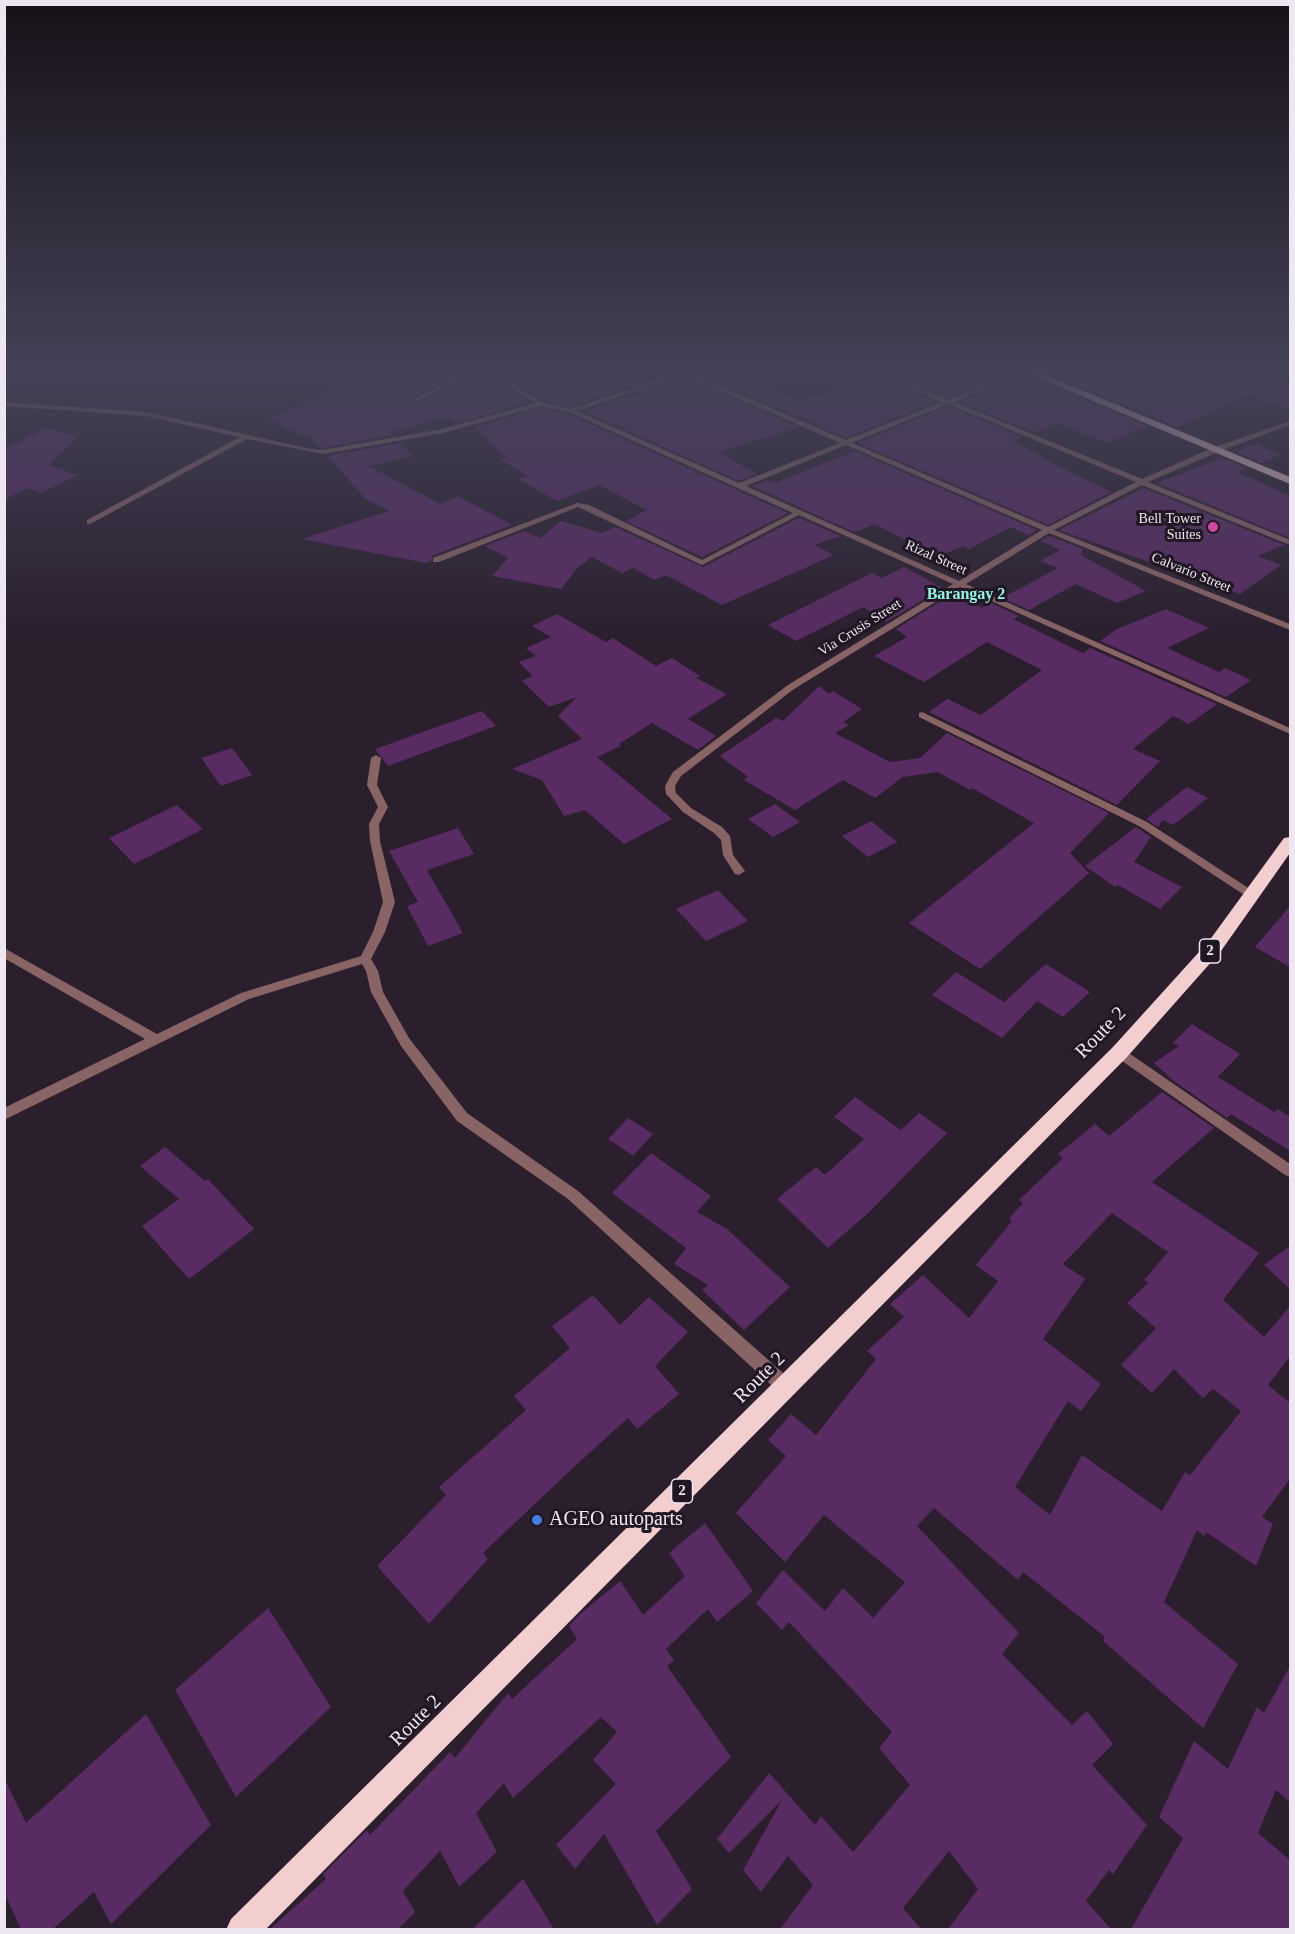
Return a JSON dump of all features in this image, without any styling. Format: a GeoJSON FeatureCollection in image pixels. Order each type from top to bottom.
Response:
{"type":"FeatureCollection","features":[{"type":"Feature","properties":{"kind":"highway"},"geometry":{"type":"LineString","coordinates":[[1242,461],[1290,481]]}},
{"type":"Feature","properties":{"kind":"highway","name":"Route 2"},"geometry":{"type":"LineString","coordinates":[[242,1929],[1120,1052],[1215,946],[1290,842]]}},
{"type":"Feature","properties":{"kind":"street"},"geometry":{"type":"LineString","coordinates":[[90,522],[201,461]]}},
{"type":"Feature","properties":{"kind":"street","name":"Rizal Street"},"geometry":{"type":"LineString","coordinates":[[684,461],[1290,730]]}},
{"type":"Feature","properties":{"kind":"street"},"geometry":{"type":"LineString","coordinates":[[739,486],[801,461]]}},
{"type":"Feature","properties":{"kind":"street","name":"Calvario Street"},"geometry":{"type":"LineString","coordinates":[[885,461],[1048,530],[1290,627]]}},
{"type":"Feature","properties":{"kind":"street"},"geometry":{"type":"LineString","coordinates":[[1092,461],[1290,543]]}},
{"type":"Feature","properties":{"kind":"street","name":"Via Crusis Street"},"geometry":{"type":"LineString","coordinates":[[739,871],[728,855],[726,839],[718,830],[687,810],[670,794],[670,786],[677,774],[791,687],[958,583],[1048,530],[1142,482],[1189,461]]}},
{"type":"Feature","properties":{"kind":"street"},"geometry":{"type":"LineString","coordinates":[[436,560],[577,505],[586,507],[702,563],[798,513]]}},
{"type":"Feature","properties":{"kind":"street"},"geometry":{"type":"LineString","coordinates":[[922,715],[1143,824],[1253,895]]}},
{"type":"Feature","properties":{"kind":"street"},"geometry":{"type":"LineString","coordinates":[[4,1115],[245,996],[365,959],[379,932],[389,902],[375,841],[374,824],[383,807],[372,785],[376,758]]}},
{"type":"Feature","properties":{"kind":"street"},"geometry":{"type":"LineString","coordinates":[[4,952],[155,1039]]}},
{"type":"Feature","properties":{"kind":"street"},"geometry":{"type":"LineString","coordinates":[[365,959],[372,971],[377,992],[405,1042],[462,1117],[573,1195],[786,1387]]}},
{"type":"Feature","properties":{"kind":"street"},"geometry":{"type":"LineString","coordinates":[[1120,1052],[1290,1171]]}},
{"type":"Feature","properties":{"kind":"building"},"geometry":{"type":"Polygon","coordinates":[[[4,461],[53,461],[49,465],[78,475],[41,493],[27,488],[4,500],[4,461]]]}},
{"type":"Feature","properties":{"kind":"building"},"geometry":{"type":"Polygon","coordinates":[[[332,461],[389,461],[368,466],[441,504],[458,496],[512,525],[432,556],[431,561],[426,563],[302,539],[389,511],[366,499],[332,461]]]}},
{"type":"Feature","properties":{"kind":"building"},"geometry":{"type":"Polygon","coordinates":[[[504,461],[673,461],[788,513],[702,557],[626,521],[647,510],[599,485],[557,501],[518,479],[527,476],[504,461]]]}},
{"type":"Feature","properties":{"kind":"building"},"geometry":{"type":"Polygon","coordinates":[[[695,461],[734,461],[757,474],[739,481],[695,461]]]}},
{"type":"Feature","properties":{"kind":"building"},"geometry":{"type":"Polygon","coordinates":[[[829,461],[879,461],[1037,530],[1029,535],[1011,527],[969,549],[963,546],[937,557],[875,524],[854,532],[752,486],[767,480],[774,483],[829,461]]]}},
{"type":"Feature","properties":{"kind":"building"},"geometry":{"type":"Polygon","coordinates":[[[900,461],[1049,461],[1111,492],[1048,525],[900,461]]]}},
{"type":"Feature","properties":{"kind":"building"},"geometry":{"type":"Polygon","coordinates":[[[1214,461],[1230,461],[1247,468],[1237,472],[1290,496],[1290,538],[1157,483],[1214,461]]]}},
{"type":"Feature","properties":{"kind":"building"},"geometry":{"type":"Polygon","coordinates":[[[1144,488],[1284,545],[1258,556],[1281,565],[1240,594],[1059,530],[1144,488]]]}},
{"type":"Feature","properties":{"kind":"building"},"geometry":{"type":"Polygon","coordinates":[[[799,518],[841,536],[814,545],[834,555],[722,605],[666,575],[655,580],[633,568],[622,573],[592,557],[578,567],[561,589],[492,576],[508,558],[485,546],[524,531],[540,538],[561,521],[602,533],[615,527],[703,567],[799,518]]]}},
{"type":"Feature","properties":{"kind":"building"},"geometry":{"type":"Polygon","coordinates":[[[1049,536],[1083,549],[1081,555],[1146,591],[1117,603],[1076,584],[1029,610],[1002,598],[1058,568],[1040,561],[1060,550],[1041,541],[1049,536]]]}},
{"type":"Feature","properties":{"kind":"building"},"geometry":{"type":"Polygon","coordinates":[[[904,567],[943,588],[886,622],[863,607],[796,641],[768,625],[872,573],[882,578],[904,567]]]}},
{"type":"Feature","properties":{"kind":"building"},"geometry":{"type":"Polygon","coordinates":[[[954,593],[982,608],[991,603],[1019,616],[1013,619],[1083,653],[1090,648],[1217,704],[1189,724],[1173,716],[1133,749],[1160,761],[1117,805],[929,712],[947,699],[981,715],[1042,670],[987,642],[924,682],[874,656],[907,637],[896,629],[954,593]]]}},
{"type":"Feature","properties":{"kind":"building"},"geometry":{"type":"Polygon","coordinates":[[[1166,609],[1209,628],[1167,648],[1219,672],[1225,668],[1251,680],[1226,697],[1100,641],[1117,629],[1166,609]]]}},
{"type":"Feature","properties":{"kind":"building"},"geometry":{"type":"Polygon","coordinates":[[[557,614],[606,642],[613,638],[656,666],[672,658],[700,676],[696,678],[727,694],[688,719],[716,736],[698,750],[652,723],[619,744],[621,746],[597,757],[672,819],[624,844],[585,810],[564,816],[542,780],[512,769],[582,739],[558,716],[577,697],[549,707],[522,681],[532,676],[519,662],[536,656],[526,648],[551,637],[532,626],[557,614]]]}},
{"type":"Feature","properties":{"kind":"building"},"geometry":{"type":"Polygon","coordinates":[[[819,686],[829,694],[833,691],[862,709],[843,722],[849,725],[835,733],[890,762],[920,758],[947,733],[1109,813],[1070,853],[1089,873],[980,969],[909,923],[1034,823],[972,788],[970,790],[938,772],[903,777],[875,798],[843,780],[795,810],[744,780],[748,777],[720,756],[776,718],[783,721],[819,686]]]}},
{"type":"Feature","properties":{"kind":"building"},"geometry":{"type":"Polygon","coordinates":[[[482,711],[496,726],[388,766],[375,749],[482,711]]]}},
{"type":"Feature","properties":{"kind":"building"},"geometry":{"type":"Polygon","coordinates":[[[232,748],[252,775],[221,786],[201,758],[232,748]]]}},
{"type":"Feature","properties":{"kind":"building"},"geometry":{"type":"Polygon","coordinates":[[[1187,787],[1208,798],[1173,825],[1163,820],[1158,827],[1146,819],[1187,787]]]}},
{"type":"Feature","properties":{"kind":"building"},"geometry":{"type":"Polygon","coordinates":[[[775,804],[800,822],[773,837],[748,819],[775,804]]]}},
{"type":"Feature","properties":{"kind":"building"},"geometry":{"type":"Polygon","coordinates":[[[177,805],[203,829],[134,864],[109,838],[177,805]]]}},
{"type":"Feature","properties":{"kind":"building"},"geometry":{"type":"Polygon","coordinates":[[[871,821],[897,842],[868,857],[842,836],[871,821]]]}},
{"type":"Feature","properties":{"kind":"building"},"geometry":{"type":"Polygon","coordinates":[[[1136,827],[1151,837],[1134,862],[1182,887],[1160,909],[1118,885],[1115,887],[1085,866],[1136,827]]]}},
{"type":"Feature","properties":{"kind":"building"},"geometry":{"type":"Polygon","coordinates":[[[458,828],[474,854],[427,870],[463,933],[428,946],[407,906],[418,902],[389,851],[458,828]]]}},
{"type":"Feature","properties":{"kind":"building"},"geometry":{"type":"Polygon","coordinates":[[[718,890],[748,921],[706,941],[676,909],[718,890]]]}},
{"type":"Feature","properties":{"kind":"building"},"geometry":{"type":"Polygon","coordinates":[[[1290,906],[1290,967],[1255,947],[1290,906]]]}},
{"type":"Feature","properties":{"kind":"building"},"geometry":{"type":"Polygon","coordinates":[[[1046,964],[1090,992],[1063,1017],[1037,1001],[1002,1038],[932,995],[956,972],[1004,1002],[1046,964]]]}},
{"type":"Feature","properties":{"kind":"building"},"geometry":{"type":"Polygon","coordinates":[[[1192,1024],[1240,1054],[1218,1077],[1274,1112],[1278,1109],[1290,1117],[1290,1151],[1231,1114],[1227,1118],[1175,1082],[1154,1063],[1179,1046],[1173,1043],[1192,1024]]]}},
{"type":"Feature","properties":{"kind":"building"},"geometry":{"type":"Polygon","coordinates":[[[1162,1092],[1214,1128],[1152,1182],[1259,1253],[1223,1300],[1264,1337],[1290,1306],[1290,1356],[1268,1385],[1290,1403],[1290,1479],[1262,1517],[1273,1524],[1256,1566],[1206,1532],[1204,1536],[1197,1530],[1164,1602],[1238,1664],[1203,1728],[1103,1641],[1105,1637],[1023,1572],[1018,1580],[934,1508],[917,1526],[1019,1633],[1002,1654],[1072,1725],[1087,1711],[1113,1744],[1092,1765],[1147,1825],[1113,1874],[1109,1870],[1086,1901],[1111,1929],[948,1929],[978,1889],[949,1851],[903,1908],[921,1929],[780,1929],[813,1885],[788,1856],[761,1892],[743,1870],[782,1800],[729,1853],[717,1839],[769,1773],[815,1825],[821,1816],[853,1852],[910,1785],[879,1748],[892,1732],[789,1622],[782,1630],[756,1603],[783,1570],[825,1611],[843,1588],[873,1618],[905,1582],[824,1515],[785,1562],[736,1513],[786,1456],[768,1440],[791,1414],[816,1435],[876,1359],[867,1351],[904,1317],[890,1304],[923,1275],[969,1318],[998,1281],[976,1265],[1012,1221],[1009,1218],[1023,1203],[1019,1200],[1063,1158],[1058,1154],[1095,1124],[1109,1136],[1162,1092]],[[1112,1213],[1063,1264],[1085,1279],[1043,1339],[1101,1384],[1081,1411],[1068,1401],[1015,1487],[1050,1515],[1082,1455],[1162,1511],[1185,1472],[1190,1475],[1241,1411],[1213,1389],[1203,1398],[1174,1369],[1152,1393],[1121,1365],[1156,1328],[1127,1303],[1148,1283],[1144,1280],[1168,1252],[1112,1213]]]}},
{"type":"Feature","properties":{"kind":"building"},"geometry":{"type":"Polygon","coordinates":[[[855,1097],[901,1130],[919,1113],[947,1133],[868,1213],[828,1248],[777,1199],[816,1167],[825,1175],[864,1139],[834,1117],[855,1097]]]}},
{"type":"Feature","properties":{"kind":"building"},"geometry":{"type":"Polygon","coordinates":[[[628,1118],[653,1134],[633,1156],[608,1139],[628,1118]]]}},
{"type":"Feature","properties":{"kind":"building"},"geometry":{"type":"Polygon","coordinates":[[[165,1147],[205,1181],[208,1179],[254,1229],[189,1279],[142,1226],[179,1199],[140,1166],[165,1147]]]}},
{"type":"Feature","properties":{"kind":"building"},"geometry":{"type":"Polygon","coordinates":[[[651,1153],[711,1196],[697,1212],[727,1229],[790,1287],[744,1330],[702,1290],[708,1285],[674,1264],[686,1248],[612,1193],[651,1153]]]}},
{"type":"Feature","properties":{"kind":"building"},"geometry":{"type":"Polygon","coordinates":[[[1290,1246],[1290,1289],[1264,1265],[1290,1246]]]}},
{"type":"Feature","properties":{"kind":"building"},"geometry":{"type":"Polygon","coordinates":[[[593,1295],[620,1325],[649,1297],[688,1332],[655,1366],[679,1394],[637,1429],[628,1418],[575,1466],[483,1553],[488,1559],[429,1624],[377,1566],[446,1495],[439,1487],[526,1410],[514,1396],[570,1348],[552,1326],[593,1295]]]}},
{"type":"Feature","properties":{"kind":"building"},"geometry":{"type":"Polygon","coordinates":[[[705,1523],[753,1591],[717,1622],[708,1609],[666,1649],[674,1660],[667,1666],[731,1757],[656,1831],[692,1889],[657,1925],[604,1834],[575,1869],[556,1845],[616,1784],[593,1760],[617,1732],[601,1717],[513,1798],[504,1783],[476,1813],[497,1852],[459,1887],[440,1851],[403,1891],[415,1912],[398,1929],[270,1929],[326,1879],[323,1874],[367,1830],[370,1835],[450,1752],[455,1758],[508,1693],[512,1699],[577,1639],[569,1626],[580,1614],[620,1581],[643,1615],[685,1576],[669,1553],[705,1523]]]}},
{"type":"Feature","properties":{"kind":"building"},"geometry":{"type":"Polygon","coordinates":[[[268,1608],[331,1707],[236,1797],[175,1690],[268,1608]]]}},
{"type":"Feature","properties":{"kind":"building"},"geometry":{"type":"Polygon","coordinates":[[[1290,1666],[1290,1802],[1276,1790],[1258,1833],[1290,1860],[1290,1929],[1131,1929],[1183,1838],[1159,1817],[1194,1741],[1228,1769],[1257,1707],[1264,1713],[1290,1666]]]}},
{"type":"Feature","properties":{"kind":"building"},"geometry":{"type":"Polygon","coordinates":[[[146,1714],[211,1825],[111,1924],[94,1892],[53,1929],[21,1929],[4,1892],[4,1778],[26,1823],[146,1714]]]}},
{"type":"Feature","properties":{"kind":"building"},"geometry":{"type":"Polygon","coordinates":[[[523,1879],[554,1929],[473,1929],[523,1879]]]}},
{"type":"Feature","properties":{"kind":"place","name":"Bell Tower Suites"},"geometry":{"type":"Point","coordinates":[1213,527]}},
{"type":"Feature","properties":{"kind":"place","name":"AGEO autoparts"},"geometry":{"type":"Point","coordinates":[537,1520]}},
{"type":"Feature","properties":{"kind":"district","name":"Barangay 2"},"geometry":{"type":"Point","coordinates":[966,595]}}]}
